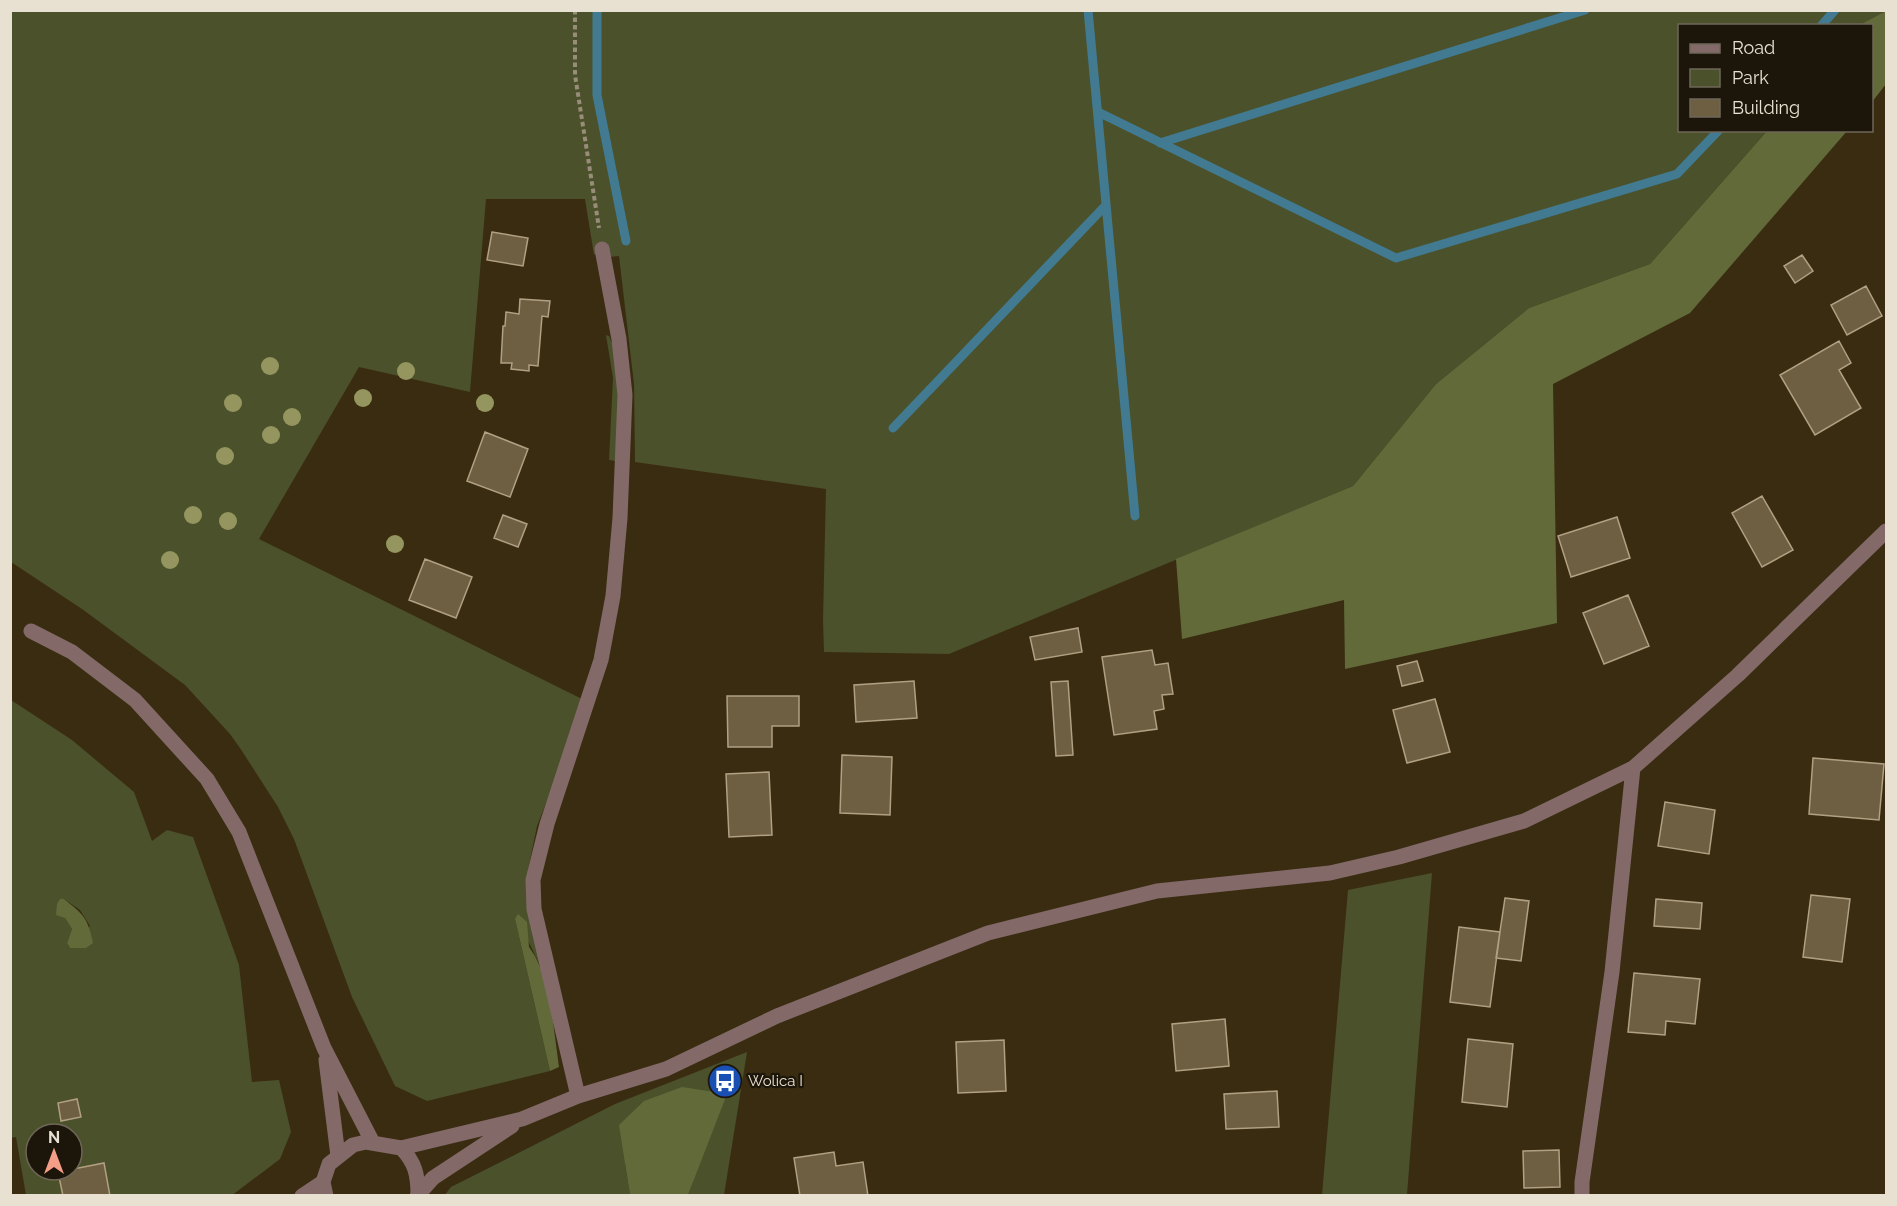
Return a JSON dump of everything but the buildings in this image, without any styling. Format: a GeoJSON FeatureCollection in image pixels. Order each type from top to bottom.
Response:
{"type":"FeatureCollection","features":[{"type":"Feature","properties":{"kind":"street"},"geometry":{"type":"LineString","coordinates":[[578,1096],[534,909],[533,880],[547,824],[601,660],[613,596],[622,485],[625,394],[619,339],[602,249]]}},
{"type":"Feature","properties":{"kind":"street"},"geometry":{"type":"LineString","coordinates":[[302,1196],[324,1189],[329,1164],[353,1145],[366,1142],[401,1148],[522,1119],[578,1096],[666,1069],[777,1016],[988,933],[1157,891],[1330,873],[1399,857],[1524,821],[1632,768],[1738,675],[1887,531]]}},
{"type":"Feature","properties":{"kind":"street"},"geometry":{"type":"LineString","coordinates":[[31,631],[72,652],[135,700],[207,779],[239,832],[324,1048],[373,1143]]}},
{"type":"Feature","properties":{"kind":"street"},"geometry":{"type":"LineString","coordinates":[[1582,1196],[1582,1182],[1612,972],[1632,768]]}},
{"type":"Feature","properties":{"kind":"street"},"geometry":{"type":"LineString","coordinates":[[324,1048],[338,1156]]}},
{"type":"Feature","properties":{"kind":"street"},"geometry":{"type":"LineString","coordinates":[[418,1195],[433,1178],[522,1119]]}},
{"type":"Feature","properties":{"kind":"street"},"geometry":{"type":"LineString","coordinates":[[401,1148],[414,1164],[418,1175],[418,1195]]}},
{"type":"Feature","properties":{"kind":"path"},"geometry":{"type":"LineString","coordinates":[[575,10],[575,75],[602,249]]}},
{"type":"Feature","properties":{"kind":"green space"},"geometry":{"type":"Polygon","coordinates":[[[10,11],[1886,11],[1861,24],[1678,24],[1678,132],[1766,132],[1650,264],[1529,308],[1436,384],[1353,486],[949,654],[824,652],[826,489],[635,462],[634,384],[619,256],[610,257],[596,253],[594,255],[585,199],[486,199],[470,392],[359,367],[259,539],[582,699],[563,760],[537,826],[528,870],[548,984],[515,919],[550,1071],[427,1101],[395,1086],[352,997],[294,839],[278,807],[230,734],[185,685],[82,609],[11,562],[10,11]]]}},
{"type":"Feature","properties":{"kind":"green space"},"geometry":{"type":"Polygon","coordinates":[[[1886,11],[1886,84],[1873,101],[1873,24],[1861,24],[1886,11]]]}},
{"type":"Feature","properties":{"kind":"green space"},"geometry":{"type":"Polygon","coordinates":[[[1766,132],[1846,132],[1690,313],[1553,384],[1557,623],[1345,669],[1344,600],[1182,639],[1176,559],[1353,486],[1436,384],[1529,308],[1650,264],[1766,132]]]}},
{"type":"Feature","properties":{"kind":"green space"},"geometry":{"type":"Polygon","coordinates":[[[606,335],[609,336],[614,348],[617,363],[616,461],[609,460],[613,378],[606,335]]]}},
{"type":"Feature","properties":{"kind":"green space"},"geometry":{"type":"Polygon","coordinates":[[[11,700],[72,740],[134,792],[152,841],[167,830],[193,837],[239,965],[252,1082],[279,1080],[291,1132],[280,1159],[231,1196],[26,1195],[16,1137],[11,1138],[11,700]],[[64,899],[65,918],[72,929],[67,943],[70,948],[90,926],[80,910],[64,899]]]}},
{"type":"Feature","properties":{"kind":"green space"},"geometry":{"type":"Polygon","coordinates":[[[1432,873],[1407,1195],[1322,1195],[1348,890],[1432,873]]]}},
{"type":"Feature","properties":{"kind":"green space"},"geometry":{"type":"Polygon","coordinates":[[[60,899],[64,899],[76,909],[87,922],[93,943],[86,948],[70,948],[67,943],[72,929],[65,918],[56,915],[60,899]]]}},
{"type":"Feature","properties":{"kind":"green space"},"geometry":{"type":"Polygon","coordinates":[[[518,914],[527,922],[529,947],[548,984],[559,1067],[550,1071],[515,919],[518,914]]]}},
{"type":"Feature","properties":{"kind":"green space"},"geometry":{"type":"Polygon","coordinates":[[[747,1052],[724,1195],[688,1195],[699,1165],[625,1164],[630,1195],[444,1196],[451,1187],[615,1104],[747,1052]]]}},
{"type":"Feature","properties":{"kind":"green space"},"geometry":{"type":"Polygon","coordinates":[[[682,1087],[727,1094],[688,1195],[630,1195],[619,1125],[644,1101],[682,1087]]]}},
{"type":"Feature","properties":{"kind":"waterway"},"geometry":{"type":"LineString","coordinates":[[597,10],[597,95],[626,241]]}},
{"type":"Feature","properties":{"kind":"waterway"},"geometry":{"type":"LineString","coordinates":[[1088,10],[1135,516]]}},
{"type":"Feature","properties":{"kind":"waterway"},"geometry":{"type":"LineString","coordinates":[[1160,143],[1585,10]]}},
{"type":"Feature","properties":{"kind":"waterway"},"geometry":{"type":"LineString","coordinates":[[1823,24],[1835,10]]}},
{"type":"Feature","properties":{"kind":"waterway"},"geometry":{"type":"LineString","coordinates":[[1098,112],[1396,258],[1677,174],[1717,132]]}},
{"type":"Feature","properties":{"kind":"waterway"},"geometry":{"type":"LineString","coordinates":[[893,428],[1106,205]]}},
{"type":"Feature","properties":{"kind":"place","name":"Wolica I"},"geometry":{"type":"Point","coordinates":[725,1081]}}]}
